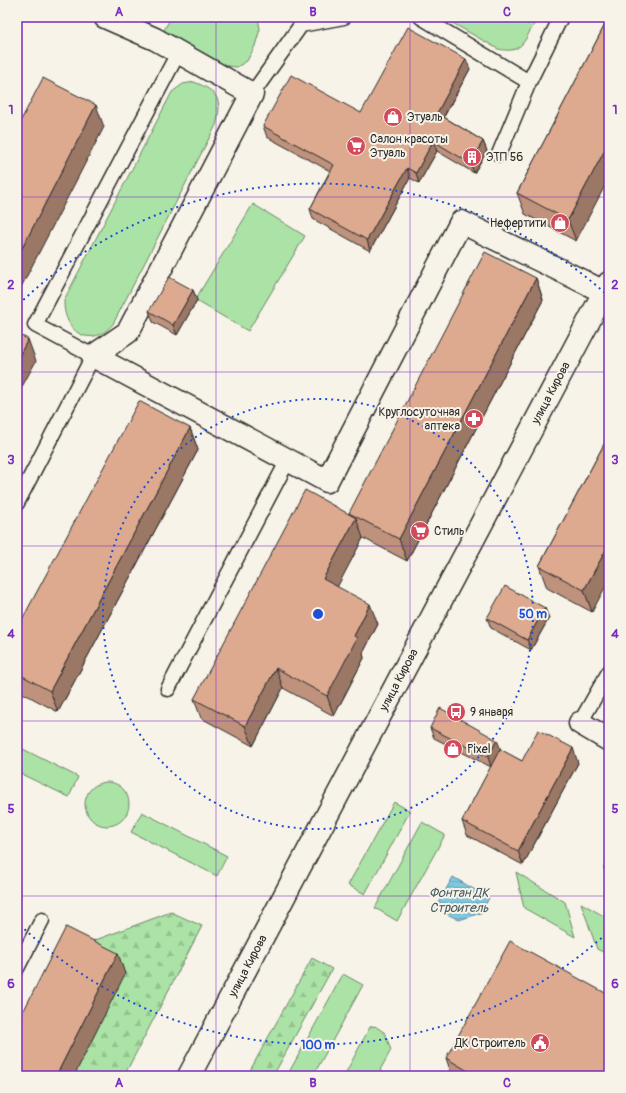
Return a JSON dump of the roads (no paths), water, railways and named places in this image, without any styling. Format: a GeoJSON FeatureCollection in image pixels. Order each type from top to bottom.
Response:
{"type":"FeatureCollection","features":[{"type":"Feature","properties":{"kind":"street"},"geometry":{"type":"LineString","coordinates":[[105,17],[155,39],[252,94],[128,332],[92,356],[328,481],[461,222],[607,288]]}},
{"type":"Feature","properties":{"kind":"street","name":"улица Кирова"},"geometry":{"type":"LineString","coordinates":[[189,1076],[607,288]]}},
{"type":"Feature","properties":{"kind":"street"},"geometry":{"type":"LineString","coordinates":[[580,723],[609,740]]}},
{"type":"Feature","properties":{"kind":"lane"},"geometry":{"type":"LineString","coordinates":[[252,94],[299,21],[344,17]]}},
{"type":"Feature","properties":{"kind":"lane"},"geometry":{"type":"LineString","coordinates":[[421,17],[529,82]]}},
{"type":"Feature","properties":{"kind":"lane"},"geometry":{"type":"LineString","coordinates":[[499,154],[529,82],[561,17]]}},
{"type":"Feature","properties":{"kind":"lane"},"geometry":{"type":"LineString","coordinates":[[17,503],[92,356],[35,325],[178,53]]}},
{"type":"Feature","properties":{"kind":"lane"},"geometry":{"type":"LineString","coordinates":[[168,689],[288,460]]}},
{"type":"Feature","properties":{"kind":"lane"},"geometry":{"type":"LineString","coordinates":[[580,723],[609,672]]}},
{"type":"Feature","properties":{"kind":"lane"},"geometry":{"type":"LineString","coordinates":[[17,968],[42,920]]}},
{"type":"Feature","properties":{"kind":"water","name":"Фонтан ДК Строитель"},"geometry":{"type":"Polygon","coordinates":[[[453,877],[489,898],[481,913],[459,920],[435,908],[453,877]]]}},
{"type":"Feature","properties":{"kind":"place","name":"Этуаль"},"geometry":{"type":"Point","coordinates":[393,117]}},
{"type":"Feature","properties":{"kind":"place","name":"Салон красоты Этуаль"},"geometry":{"type":"Point","coordinates":[356,146]}},
{"type":"Feature","properties":{"kind":"place","name":"ЭТП 56"},"geometry":{"type":"Point","coordinates":[472,157]}},
{"type":"Feature","properties":{"kind":"place","name":"Нефертити"},"geometry":{"type":"Point","coordinates":[560,223]}},
{"type":"Feature","properties":{"kind":"place","name":"Круглосуточная аптека"},"geometry":{"type":"Point","coordinates":[474,419]}},
{"type":"Feature","properties":{"kind":"place","name":"Стиль"},"geometry":{"type":"Point","coordinates":[420,531]}},
{"type":"Feature","properties":{"kind":"place","name":"9 января"},"geometry":{"type":"Point","coordinates":[456,712]}},
{"type":"Feature","properties":{"kind":"place","name":"Pixel"},"geometry":{"type":"Point","coordinates":[453,749]}},
{"type":"Feature","properties":{"kind":"place","name":"ДК Строитель"},"geometry":{"type":"Point","coordinates":[540,1043]}}]}
